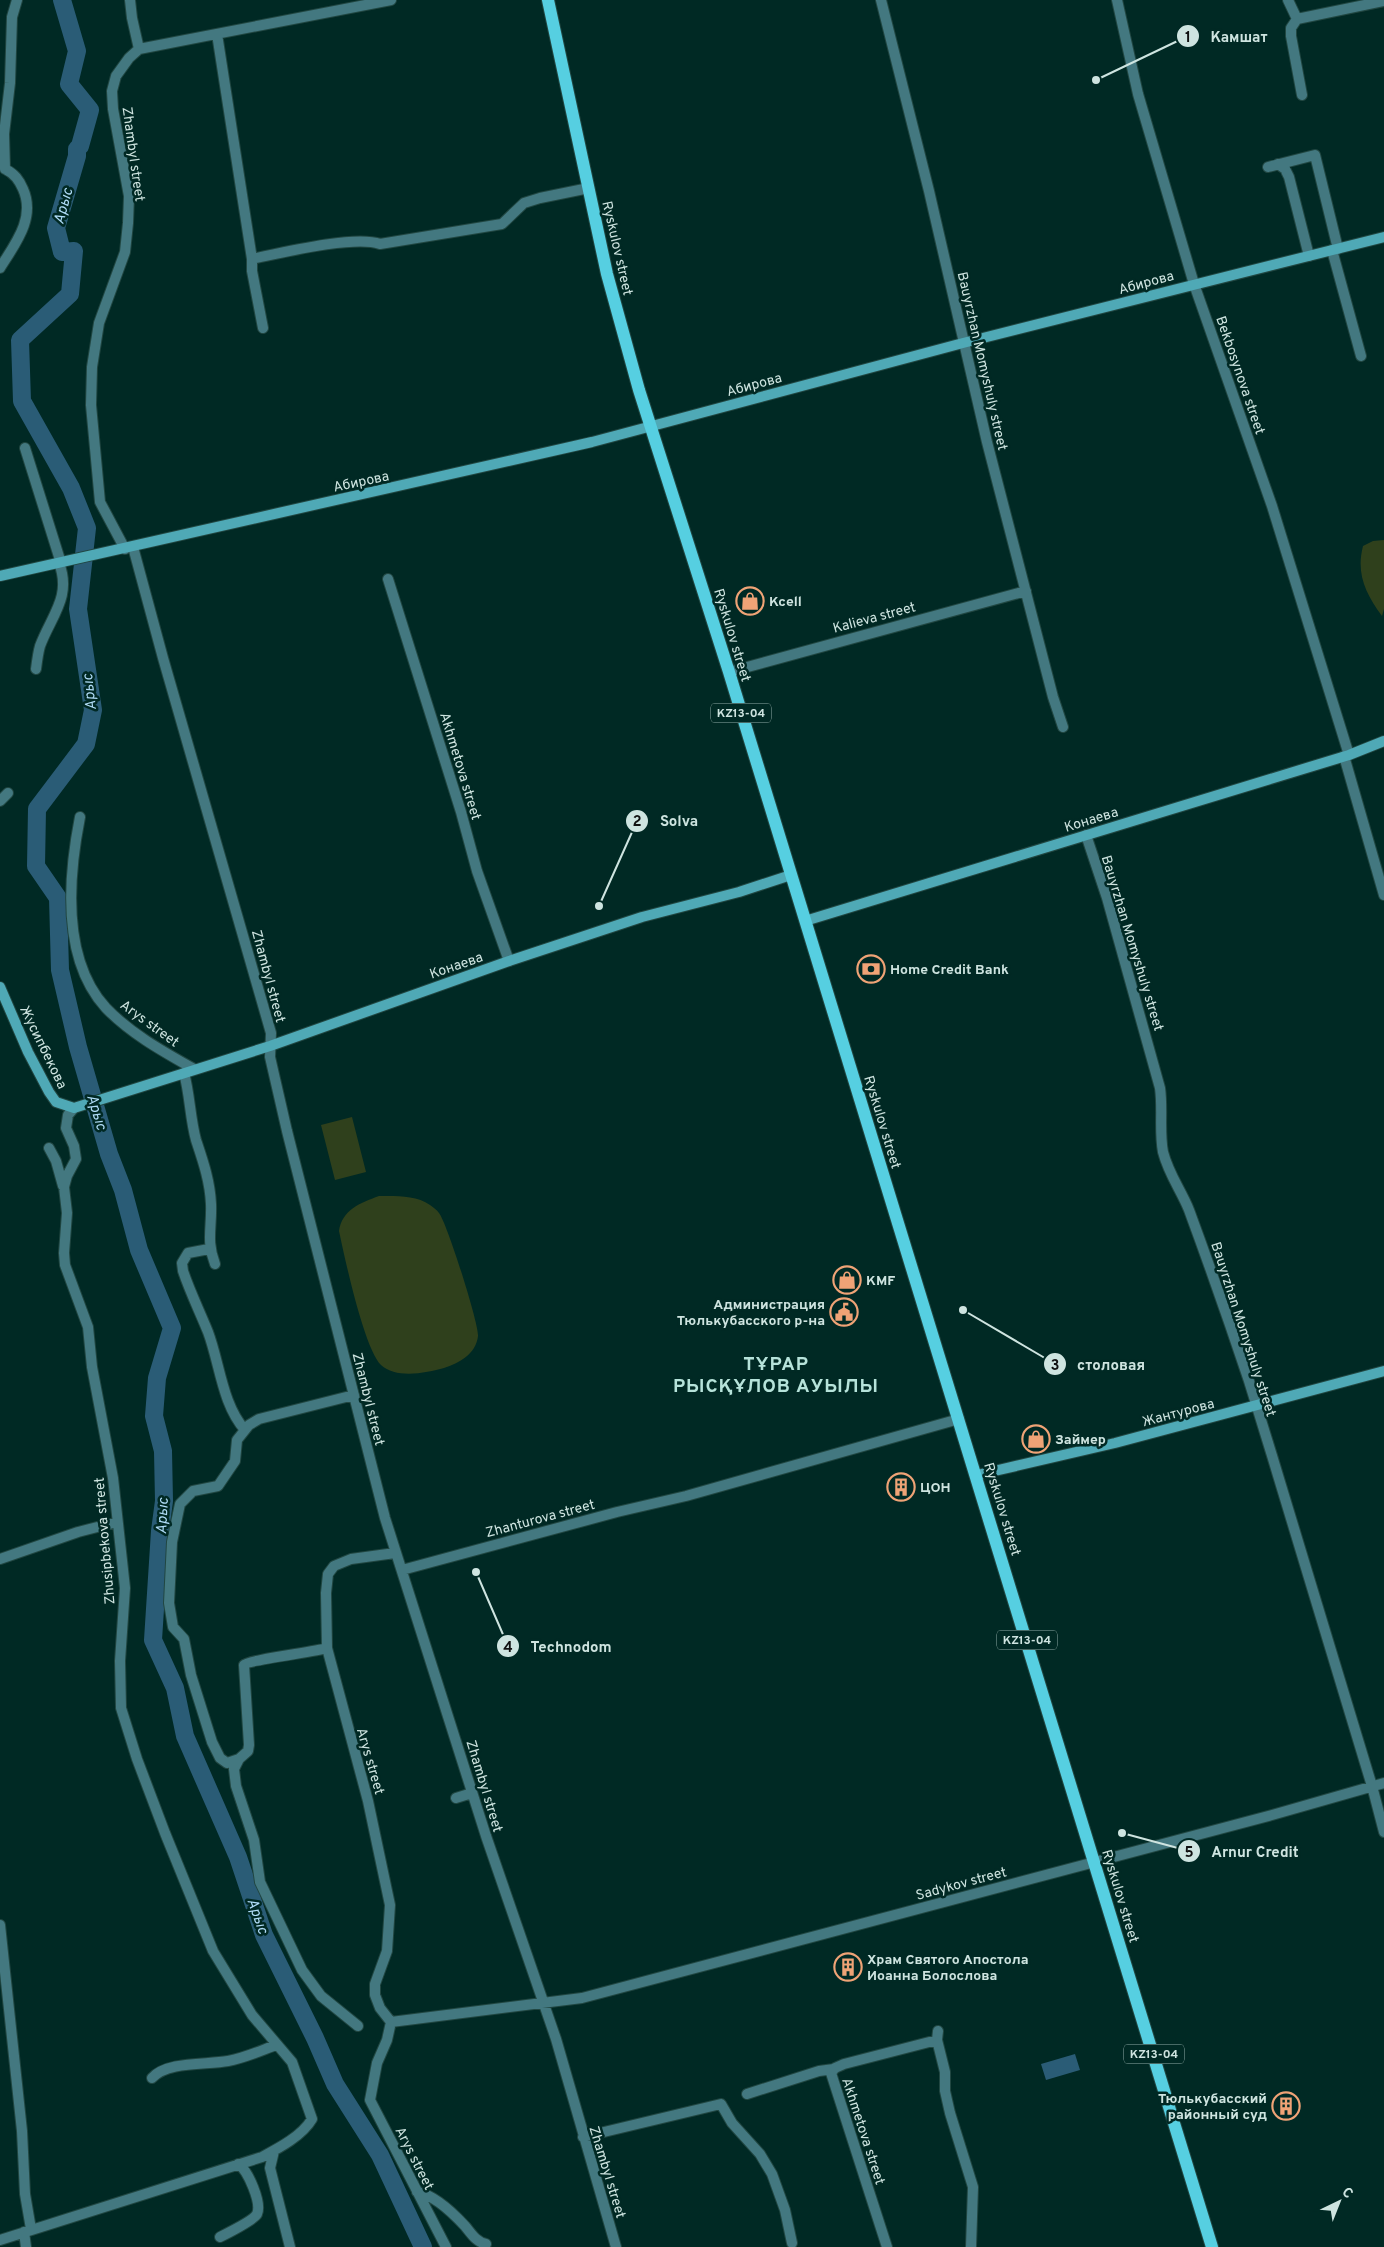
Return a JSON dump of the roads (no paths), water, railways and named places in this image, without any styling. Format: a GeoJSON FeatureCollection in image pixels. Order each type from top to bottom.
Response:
{"type":"FeatureCollection","features":[{"type":"Feature","properties":{"kind":"main road","name":"Ryskulov street"},"geometry":{"type":"LineString","coordinates":[[548,0],[607,274],[649,426],[729,672],[977,1475],[1212,2247]]}},
{"type":"Feature","properties":{"kind":"street"},"geometry":{"type":"LineString","coordinates":[[0,268],[20,237],[29,210],[18,178],[2,171],[2,131],[10,83],[12,17],[17,0]]}},
{"type":"Feature","properties":{"kind":"street"},"geometry":{"type":"LineString","coordinates":[[130,0],[139,48],[391,0]]}},
{"type":"Feature","properties":{"kind":"street","name":"Bauyrzhan Momyshuly street"},"geometry":{"type":"LineString","coordinates":[[881,0],[936,219],[963,342],[1052,697],[1063,727]]}},
{"type":"Feature","properties":{"kind":"street","name":"Bekbosynova street"},"geometry":{"type":"LineString","coordinates":[[1117,0],[1141,103],[1194,284],[1276,515],[1384,895]]}},
{"type":"Feature","properties":{"kind":"street"},"geometry":{"type":"LineString","coordinates":[[1288,0],[1301,18]]}},
{"type":"Feature","properties":{"kind":"street"},"geometry":{"type":"LineString","coordinates":[[1302,95],[1291,28],[1301,18],[1384,1]]}},
{"type":"Feature","properties":{"kind":"street"},"geometry":{"type":"LineString","coordinates":[[218,34],[263,328]]}},
{"type":"Feature","properties":{"kind":"street","name":"Zhambyl street"},"geometry":{"type":"LineString","coordinates":[[139,48],[116,76],[112,91],[113,109],[126,171],[129,196],[125,252],[99,323],[92,367],[91,406],[100,502],[127,548],[163,658],[271,1033],[270,1057],[287,1131],[395,1553],[472,1793],[556,2039],[616,2247]]}},
{"type":"Feature","properties":{"kind":"street"},"geometry":{"type":"LineString","coordinates":[[0,78],[10,83]]}},
{"type":"Feature","properties":{"kind":"street"},"geometry":{"type":"LineString","coordinates":[[1309,256],[1289,177],[1285,169],[1273,165],[1315,155],[1360,356]]}},
{"type":"Feature","properties":{"kind":"street"},"geometry":{"type":"LineString","coordinates":[[252,259],[331,244],[372,241],[380,244],[502,224],[524,203],[589,188]]}},
{"type":"Feature","properties":{"kind":"street","name":"Абирова"},"geometry":{"type":"LineString","coordinates":[[60,563],[554,450],[963,342],[1384,237]]}},
{"type":"Feature","properties":{"kind":"street"},"geometry":{"type":"LineString","coordinates":[[25,448],[64,577],[63,592],[59,606],[40,646],[36,669]]}},
{"type":"Feature","properties":{"kind":"street"},"geometry":{"type":"LineString","coordinates":[[0,576],[60,563]]}},
{"type":"Feature","properties":{"kind":"street","name":"Akhmetova street"},"geometry":{"type":"LineString","coordinates":[[388,579],[462,812],[477,870],[509,961]]}},
{"type":"Feature","properties":{"kind":"street","name":"Kalieva street"},"geometry":{"type":"LineString","coordinates":[[729,672],[1026,591]]}},
{"type":"Feature","properties":{"kind":"street","name":"Конаева"},"geometry":{"type":"LineString","coordinates":[[805,921],[1346,756],[1384,741]]}},
{"type":"Feature","properties":{"kind":"street"},"geometry":{"type":"LineString","coordinates":[[0,801],[8,793]]}},
{"type":"Feature","properties":{"kind":"street","name":"Arys street"},"geometry":{"type":"LineString","coordinates":[[80,818],[70,884],[72,933],[80,965],[105,1007],[122,1023],[154,1046],[194,1069]]}},
{"type":"Feature","properties":{"kind":"street","name":"Bauyrzhan Momyshuly street"},"geometry":{"type":"LineString","coordinates":[[1086,836],[1107,898],[1158,1079],[1163,1106],[1161,1140],[1166,1162],[1176,1187],[1187,1206],[1214,1278],[1256,1406],[1372,1786],[1384,1832]]}},
{"type":"Feature","properties":{"kind":"street","name":"Конаева"},"geometry":{"type":"LineString","coordinates":[[74,1108],[270,1046],[509,961],[642,917],[739,892],[791,875]]}},
{"type":"Feature","properties":{"kind":"street","name":"Жусипбекова"},"geometry":{"type":"LineString","coordinates":[[0,987],[28,1052],[48,1092],[56,1102],[74,1108]]}},
{"type":"Feature","properties":{"kind":"street"},"geometry":{"type":"LineString","coordinates":[[184,1073],[194,1132],[204,1159],[209,1185],[211,1204],[210,1249],[215,1264]]}},
{"type":"Feature","properties":{"kind":"street","name":"Zhusipbekova street"},"geometry":{"type":"LineString","coordinates":[[74,1108],[68,1115],[66,1128],[74,1146],[76,1159],[67,1176],[64,1187],[67,1213],[64,1234],[65,1265],[88,1327],[92,1367],[110,1461],[125,1588],[120,1690],[121,1708],[165,1833],[209,1942],[252,2015],[292,2062],[312,2119],[308,2126],[274,2151]]}},
{"type":"Feature","properties":{"kind":"street"},"geometry":{"type":"LineString","coordinates":[[49,1148],[56,1161],[64,1187]]}},
{"type":"Feature","properties":{"kind":"street"},"geometry":{"type":"LineString","coordinates":[[210,1249],[188,1253],[182,1263],[190,1293],[209,1334],[230,1403],[238,1422],[245,1430]]}},
{"type":"Feature","properties":{"kind":"street","name":"Жантурова"},"geometry":{"type":"LineString","coordinates":[[977,1475],[1115,1443],[1384,1371]]}},
{"type":"Feature","properties":{"kind":"street"},"geometry":{"type":"LineString","coordinates":[[354,1394],[259,1419],[249,1424],[237,1440],[235,1461],[218,1486],[193,1491],[180,1504],[172,1542],[169,1603],[172,1627],[184,1639],[192,1675],[212,1742],[220,1758],[231,1766],[254,1840],[260,1882],[302,1970],[321,1996],[358,2026]]}},
{"type":"Feature","properties":{"kind":"street","name":"Zhanturova street"},"geometry":{"type":"LineString","coordinates":[[402,1570],[617,1512],[686,1496],[959,1419]]}},
{"type":"Feature","properties":{"kind":"street"},"geometry":{"type":"LineString","coordinates":[[0,1559],[78,1532],[117,1522]]}},
{"type":"Feature","properties":{"kind":"street","name":"Arys street"},"geometry":{"type":"LineString","coordinates":[[395,1553],[350,1559],[334,1566],[328,1574],[326,1592],[327,1648],[343,1715],[368,1801],[390,1904],[387,1951],[375,1984],[375,1995],[380,2008],[391,2022],[387,2040],[376,2063],[370,2100],[446,2247]]}},
{"type":"Feature","properties":{"kind":"street"},"geometry":{"type":"LineString","coordinates":[[231,1766],[248,1751],[249,1745],[244,1671],[246,1662],[327,1648]]}},
{"type":"Feature","properties":{"kind":"street","name":"Sadykov street"},"geometry":{"type":"LineString","coordinates":[[543,2002],[582,1998],[618,1989],[1384,1783]]}},
{"type":"Feature","properties":{"kind":"street"},"geometry":{"type":"LineString","coordinates":[[456,1798],[472,1793]]}},
{"type":"Feature","properties":{"kind":"street"},"geometry":{"type":"LineString","coordinates":[[0,1925],[22,2131],[27,2231],[26,2247]]}},
{"type":"Feature","properties":{"kind":"street"},"geometry":{"type":"LineString","coordinates":[[391,2022],[543,2002]]}},
{"type":"Feature","properties":{"kind":"street","name":"Akhmetova street"},"geometry":{"type":"LineString","coordinates":[[887,2247],[831,2072],[834,2069],[938,2035],[950,2113],[973,2187],[970,2247]]}},
{"type":"Feature","properties":{"kind":"street"},"geometry":{"type":"LineString","coordinates":[[152,2078],[157,2072],[171,2068],[226,2062],[252,2056],[276,2045]]}},
{"type":"Feature","properties":{"kind":"street"},"geometry":{"type":"LineString","coordinates":[[747,2094],[819,2071],[834,2069]]}},
{"type":"Feature","properties":{"kind":"street"},"geometry":{"type":"LineString","coordinates":[[583,2137],[721,2104],[732,2123],[760,2154],[772,2174],[785,2210],[792,2243]]}},
{"type":"Feature","properties":{"kind":"street"},"geometry":{"type":"LineString","coordinates":[[0,2240],[274,2151]]}},
{"type":"Feature","properties":{"kind":"street"},"geometry":{"type":"LineString","coordinates":[[274,2151],[270,2168],[290,2247]]}},
{"type":"Feature","properties":{"kind":"street"},"geometry":{"type":"LineString","coordinates":[[259,2157],[270,2168]]}},
{"type":"Feature","properties":{"kind":"street"},"geometry":{"type":"LineString","coordinates":[[220,2238],[238,2226],[250,2221],[257,2214],[258,2206],[254,2189],[248,2174],[238,2164]]}},
{"type":"Feature","properties":{"kind":"street"},"geometry":{"type":"LineString","coordinates":[[416,2192],[426,2194],[453,2215],[473,2237],[486,2244]]}},
{"type":"Feature","properties":{"kind":"water"},"geometry":{"type":"Polygon","coordinates":[[[1075,2054],[1080,2070],[1046,2080],[1041,2064],[1075,2054]]]}},
{"type":"Feature","properties":{"kind":"waterway","name":"Арыс"},"geometry":{"type":"LineString","coordinates":[[62,0],[77,51],[69,84],[90,110],[80,146],[77,149],[77,156],[56,228],[62,252],[74,251],[70,294],[20,340],[22,401],[71,488],[87,528],[78,609],[93,710],[86,744],[37,809],[36,866],[58,898],[60,970],[78,1047],[109,1154],[123,1190],[139,1250],[172,1328],[157,1378],[154,1416],[163,1451],[164,1501],[160,1531],[153,1640],[175,1688],[185,1736],[238,1857],[264,1935],[315,2038],[335,2084],[380,2155],[423,2247]]}},
{"type":"Feature","properties":{"kind":"place","name":"Камшат"},"geometry":{"type":"Point","coordinates":[1096,80]}},
{"type":"Feature","properties":{"kind":"place","name":"Kcell"},"geometry":{"type":"Point","coordinates":[750,601]}},
{"type":"Feature","properties":{"kind":"place","name":"Solva"},"geometry":{"type":"Point","coordinates":[599,906]}},
{"type":"Feature","properties":{"kind":"place","name":"Home Credit Bank"},"geometry":{"type":"Point","coordinates":[871,969]}},
{"type":"Feature","properties":{"kind":"place","name":"KMF"},"geometry":{"type":"Point","coordinates":[847,1280]}},
{"type":"Feature","properties":{"kind":"place","name":"столовая"},"geometry":{"type":"Point","coordinates":[963,1310]}},
{"type":"Feature","properties":{"kind":"place","name":"Администрация Тюлькубасского р-на"},"geometry":{"type":"Point","coordinates":[844,1312]}},
{"type":"Feature","properties":{"kind":"place","name":"Займер"},"geometry":{"type":"Point","coordinates":[1036,1439]}},
{"type":"Feature","properties":{"kind":"place","name":"ЦОН"},"geometry":{"type":"Point","coordinates":[901,1487]}},
{"type":"Feature","properties":{"kind":"place","name":"Technodom"},"geometry":{"type":"Point","coordinates":[476,1572]}},
{"type":"Feature","properties":{"kind":"place","name":"Arnur Credit"},"geometry":{"type":"Point","coordinates":[1122,1833]}},
{"type":"Feature","properties":{"kind":"place","name":"Храм Святого Апостола Иоанна Болослова"},"geometry":{"type":"Point","coordinates":[848,1967]}},
{"type":"Feature","properties":{"kind":"place","name":"Тюлькубасский районный суд"},"geometry":{"type":"Point","coordinates":[1286,2106]}},
{"type":"Feature","properties":{"kind":"district","name":"ТҰРАР РЫСҚҰЛОВ АУЫЛЫ"},"geometry":{"type":"Point","coordinates":[776,1374]}}]}
